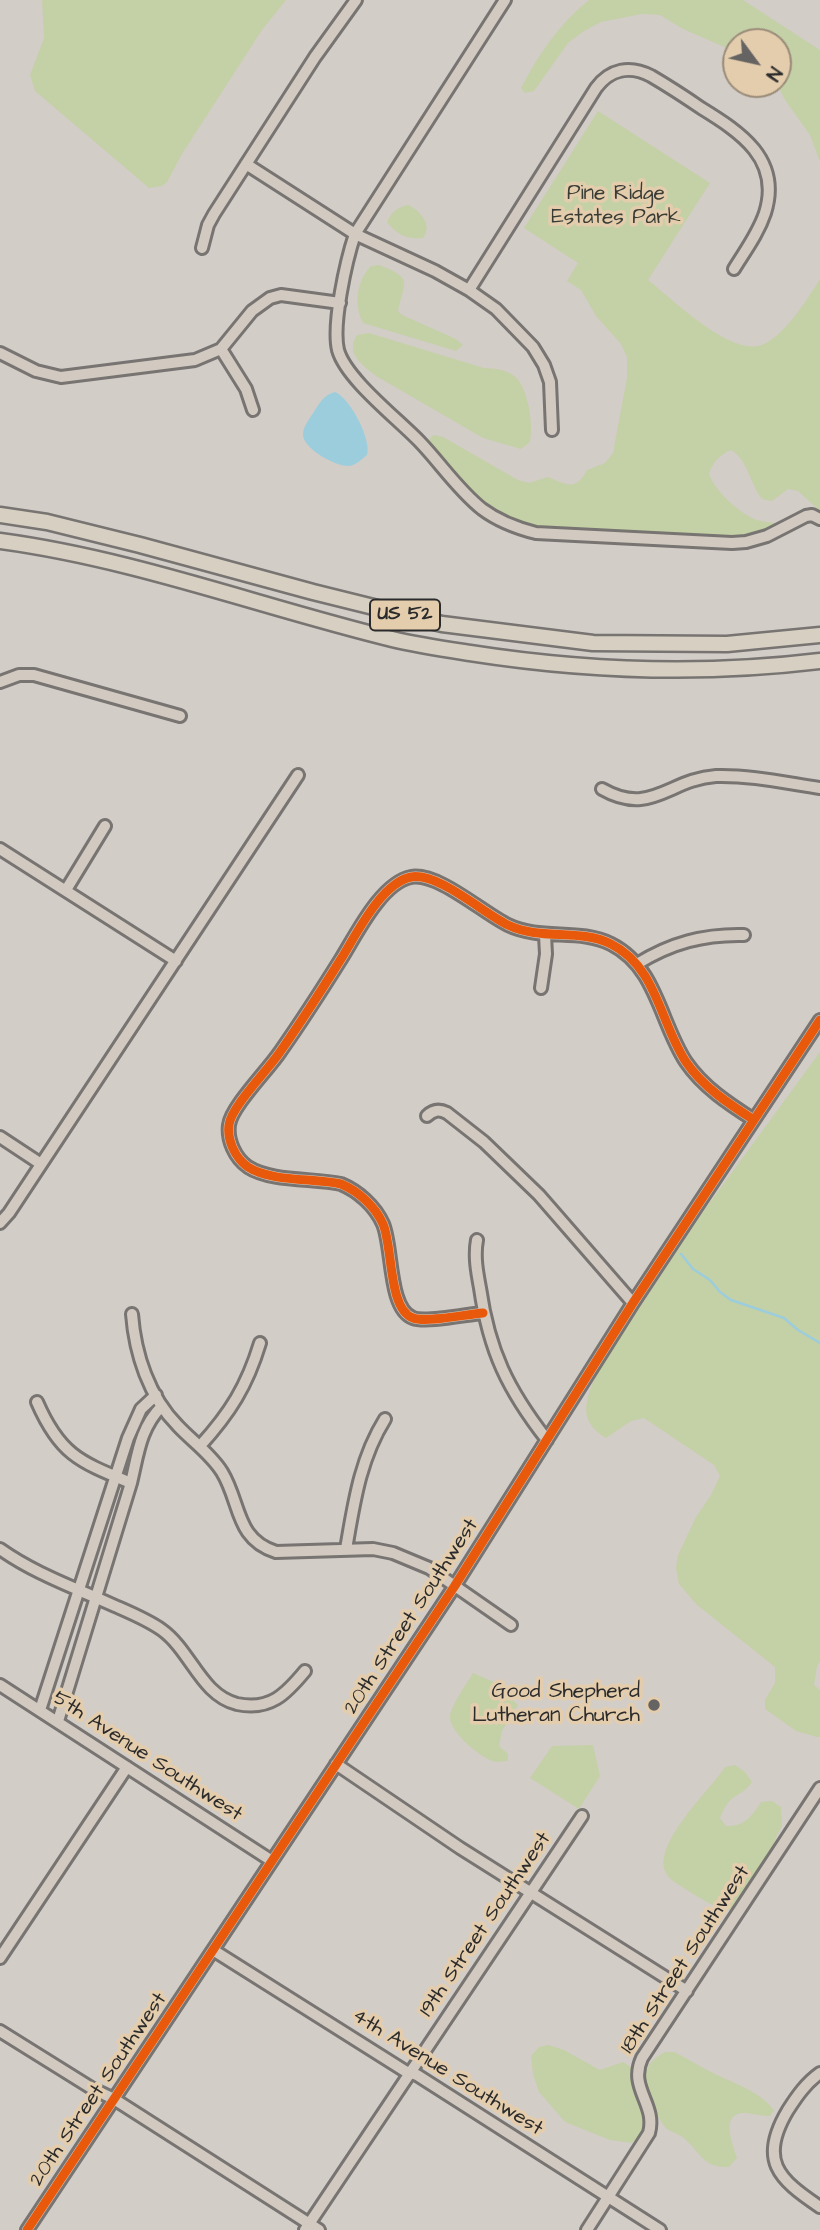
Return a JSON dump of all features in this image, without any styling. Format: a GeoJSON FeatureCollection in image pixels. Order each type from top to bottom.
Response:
{"type":"FeatureCollection","features":[{"type":"Feature","properties":{"kind":"highway","name":"US 52"},"geometry":{"type":"LineString","coordinates":[[0,515],[47,522],[442,624],[606,643],[727,644],[820,635]]}},
{"type":"Feature","properties":{"kind":"highway","name":"US 52"},"geometry":{"type":"LineString","coordinates":[[0,541],[150,572],[395,640],[495,657],[597,667],[670,669],[735,668],[820,661]]}},
{"type":"Feature","properties":{"kind":"street"},"geometry":{"type":"LineString","coordinates":[[202,248],[214,214],[314,57],[356,0]]}},
{"type":"Feature","properties":{"kind":"street"},"geometry":{"type":"LineString","coordinates":[[505,0],[355,234],[348,253],[340,303],[337,342],[341,359],[350,372],[418,440],[456,484],[480,507],[512,526],[536,533],[732,543],[753,541],[767,536],[807,516],[820,519]]}},
{"type":"Feature","properties":{"kind":"street"},"geometry":{"type":"LineString","coordinates":[[469,290],[596,88],[612,73],[627,69],[635,69],[651,76],[730,126],[751,144],[761,158],[766,176],[767,205],[758,231],[733,270]]}},
{"type":"Feature","properties":{"kind":"street"},"geometry":{"type":"LineString","coordinates":[[246,164],[355,234],[469,290],[508,320],[544,365],[550,382],[552,430]]}},
{"type":"Feature","properties":{"kind":"street"},"geometry":{"type":"LineString","coordinates":[[0,353],[36,370],[61,377],[195,360],[221,349],[253,311],[270,298],[281,295],[340,303]]}},
{"type":"Feature","properties":{"kind":"street"},"geometry":{"type":"LineString","coordinates":[[221,349],[246,389],[253,410]]}},
{"type":"Feature","properties":{"kind":"street"},"geometry":{"type":"LineString","coordinates":[[0,682],[34,675],[180,716]]}},
{"type":"Feature","properties":{"kind":"street"},"geometry":{"type":"LineString","coordinates":[[0,1223],[299,775]]}},
{"type":"Feature","properties":{"kind":"street"},"geometry":{"type":"LineString","coordinates":[[602,789],[623,799],[639,800],[692,781],[715,776],[820,788]]}},
{"type":"Feature","properties":{"kind":"street"},"geometry":{"type":"LineString","coordinates":[[66,890],[105,826]]}},
{"type":"Feature","properties":{"kind":"street"},"geometry":{"type":"LineString","coordinates":[[0,849],[176,961]]}},
{"type":"Feature","properties":{"kind":"street"},"geometry":{"type":"LineString","coordinates":[[483,1313],[425,1319],[408,1315],[399,1306],[397,1299],[386,1231],[370,1205],[352,1189],[341,1184],[262,1172],[248,1167],[235,1153],[230,1139],[229,1124],[234,1111],[281,1051],[366,919],[382,897],[397,883],[412,877],[429,878],[508,925],[531,933],[587,937],[605,941],[621,950],[637,964],[652,987],[687,1064],[718,1095],[754,1120]]}},
{"type":"Feature","properties":{"kind":"street"},"geometry":{"type":"LineString","coordinates":[[637,964],[671,945],[688,940],[723,934],[744,935]]}},
{"type":"Feature","properties":{"kind":"street"},"geometry":{"type":"LineString","coordinates":[[541,988],[546,954],[545,935]]}},
{"type":"Feature","properties":{"kind":"street","name":"20th Street Southwest"},"geometry":{"type":"LineString","coordinates":[[27,2230],[454,1587],[633,1303],[820,1020]]}},
{"type":"Feature","properties":{"kind":"street"},"geometry":{"type":"LineString","coordinates":[[427,1116],[433,1111],[447,1112],[484,1142],[539,1195],[633,1303]]}},
{"type":"Feature","properties":{"kind":"street"},"geometry":{"type":"LineString","coordinates":[[0,1138],[41,1164]]}},
{"type":"Feature","properties":{"kind":"street"},"geometry":{"type":"LineString","coordinates":[[477,1240],[475,1250],[483,1313],[499,1366],[529,1417],[547,1440]]}},
{"type":"Feature","properties":{"kind":"street"},"geometry":{"type":"LineString","coordinates":[[132,1314],[137,1351],[162,1406],[170,1418],[220,1469],[242,1523],[259,1545],[276,1552],[373,1549],[410,1559],[429,1567],[511,1625]]}},
{"type":"Feature","properties":{"kind":"street"},"geometry":{"type":"LineString","coordinates":[[200,1446],[236,1401],[251,1371],[260,1343]]}},
{"type":"Feature","properties":{"kind":"street"},"geometry":{"type":"LineString","coordinates":[[40,1710],[134,1422],[147,1402],[156,1395]]}},
{"type":"Feature","properties":{"kind":"street"},"geometry":{"type":"LineString","coordinates":[[37,1402],[52,1434],[69,1452],[90,1466],[131,1483]]}},
{"type":"Feature","properties":{"kind":"street"},"geometry":{"type":"LineString","coordinates":[[58,1721],[131,1483],[139,1444],[149,1420],[162,1406]]}},
{"type":"Feature","properties":{"kind":"street"},"geometry":{"type":"LineString","coordinates":[[346,1549],[361,1471],[385,1419]]}},
{"type":"Feature","properties":{"kind":"street"},"geometry":{"type":"LineString","coordinates":[[0,1549],[27,1566],[143,1619],[166,1633],[208,1685],[230,1701],[249,1705],[271,1702],[285,1695],[305,1671]]}},
{"type":"Feature","properties":{"kind":"street","name":"5th Avenue Southwest"},"geometry":{"type":"LineString","coordinates":[[0,1685],[272,1861]]}},
{"type":"Feature","properties":{"kind":"street"},"geometry":{"type":"LineString","coordinates":[[336,1764],[460,1848],[687,1991]]}},
{"type":"Feature","properties":{"kind":"street"},"geometry":{"type":"LineString","coordinates":[[0,1958],[127,1767]]}},
{"type":"Feature","properties":{"kind":"street","name":"18th Street Southwest"},"geometry":{"type":"LineString","coordinates":[[587,2230],[644,2142],[652,2124],[637,2080],[638,2066],[820,1788]]}},
{"type":"Feature","properties":{"kind":"street","name":"19th Street Southwest"},"geometry":{"type":"LineString","coordinates":[[307,2227],[582,1816]]}},
{"type":"Feature","properties":{"kind":"street","name":"4th Avenue Southwest"},"geometry":{"type":"LineString","coordinates":[[213,1950],[417,2075],[660,2230]]}},
{"type":"Feature","properties":{"kind":"street"},"geometry":{"type":"LineString","coordinates":[[0,2031],[93,2089],[114,2099],[307,2227],[319,2230]]}},
{"type":"Feature","properties":{"kind":"street"},"geometry":{"type":"LineString","coordinates":[[820,2073],[802,2090],[785,2116],[775,2137],[773,2151],[777,2167],[786,2183],[820,2207]]}},
{"type":"Feature","properties":{"kind":"green space"},"geometry":{"type":"Polygon","coordinates":[[[42,0],[286,0],[262,30],[182,154],[167,182],[162,186],[149,188],[35,91],[30,75],[44,38],[42,0]]]}},
{"type":"Feature","properties":{"kind":"green space"},"geometry":{"type":"Polygon","coordinates":[[[589,0],[743,0],[786,28],[722,28],[722,46],[683,29],[660,15],[642,14],[601,22],[568,43],[534,91],[525,93],[521,88],[542,52],[589,0]]]}},
{"type":"Feature","properties":{"kind":"green space"},"geometry":{"type":"Polygon","coordinates":[[[792,32],[820,50],[820,162],[810,135],[784,98],[792,98],[792,32]]]}},
{"type":"Feature","properties":{"kind":"green space","name":"Pine Ridge Estates Park"},"geometry":{"type":"Polygon","coordinates":[[[598,111],[710,183],[648,280],[684,310],[731,341],[745,346],[758,346],[785,328],[820,279],[820,511],[798,491],[788,489],[772,501],[762,499],[745,466],[731,450],[717,459],[709,474],[722,494],[743,513],[757,520],[779,524],[782,531],[768,542],[736,548],[700,548],[561,537],[507,518],[485,505],[451,473],[429,439],[434,435],[443,437],[518,480],[529,483],[548,477],[566,484],[575,484],[587,470],[605,463],[613,453],[627,378],[627,357],[621,344],[596,316],[581,290],[567,281],[578,263],[524,228],[598,111]]]}},
{"type":"Feature","properties":{"kind":"green space"},"geometry":{"type":"Polygon","coordinates":[[[409,205],[424,219],[427,228],[423,238],[402,235],[387,222],[396,210],[409,205]]]}},
{"type":"Feature","properties":{"kind":"green space"},"geometry":{"type":"Polygon","coordinates":[[[379,265],[402,277],[404,287],[398,311],[402,315],[456,339],[463,345],[456,351],[363,323],[358,309],[360,286],[371,266],[379,265]]]}},
{"type":"Feature","properties":{"kind":"green space"},"geometry":{"type":"Polygon","coordinates":[[[369,333],[484,368],[510,373],[520,383],[527,398],[531,421],[530,442],[521,449],[483,438],[376,376],[357,358],[353,347],[357,335],[369,333]]]}},
{"type":"Feature","properties":{"kind":"green space"},"geometry":{"type":"Polygon","coordinates":[[[820,1052],[820,1661],[814,1685],[820,1690],[820,1737],[817,1737],[796,1731],[765,1709],[765,1700],[775,1683],[775,1667],[697,1605],[679,1584],[676,1568],[678,1555],[720,1476],[714,1465],[644,1418],[631,1421],[606,1438],[590,1424],[586,1407],[598,1370],[703,1212],[820,1052]]]}},
{"type":"Feature","properties":{"kind":"green space"},"geometry":{"type":"Polygon","coordinates":[[[473,1673],[494,1682],[518,1705],[502,1731],[499,1746],[508,1754],[508,1761],[496,1762],[483,1756],[461,1737],[451,1723],[453,1707],[473,1673]]]}},
{"type":"Feature","properties":{"kind":"green space"},"geometry":{"type":"Polygon","coordinates":[[[593,1745],[600,1776],[579,1809],[530,1778],[552,1746],[593,1745]]]}},
{"type":"Feature","properties":{"kind":"green space"},"geometry":{"type":"Polygon","coordinates":[[[735,1765],[745,1772],[752,1782],[725,1807],[720,1818],[726,1826],[743,1823],[761,1802],[772,1801],[781,1807],[782,1825],[766,1860],[741,1902],[732,1910],[708,1903],[675,1883],[666,1873],[664,1861],[667,1848],[684,1818],[725,1767],[735,1765]]]}},
{"type":"Feature","properties":{"kind":"green space"},"geometry":{"type":"Polygon","coordinates":[[[548,2045],[564,2050],[600,2070],[623,2062],[631,2067],[632,2083],[645,2122],[644,2128],[632,2143],[610,2140],[565,2122],[539,2092],[531,2056],[539,2047],[548,2045]]]}},
{"type":"Feature","properties":{"kind":"green space"},"geometry":{"type":"Polygon","coordinates":[[[665,2052],[674,2052],[746,2088],[761,2097],[774,2110],[770,2116],[747,2113],[733,2117],[730,2130],[737,2158],[729,2167],[721,2167],[704,2160],[684,2138],[663,2125],[650,2102],[645,2085],[646,2070],[665,2052]]]}},
{"type":"Feature","properties":{"kind":"water"},"geometry":{"type":"Polygon","coordinates":[[[335,392],[353,411],[363,430],[368,448],[367,455],[349,466],[321,456],[308,445],[303,434],[321,401],[335,392]]]}},
{"type":"Feature","properties":{"kind":"waterway"},"geometry":{"type":"LineString","coordinates":[[681,1254],[693,1269],[710,1280],[731,1300],[784,1318],[820,1343]]}},
{"type":"Feature","properties":{"kind":"cycle path"},"geometry":{"type":"LineString","coordinates":[[483,1313],[437,1319],[413,1318],[399,1303],[383,1224],[365,1200],[341,1184],[257,1172],[239,1159],[229,1137],[229,1125],[236,1109],[288,1041],[370,911],[400,881],[422,877],[447,887],[508,925],[521,930],[599,939],[626,954],[648,981],[686,1062],[717,1094],[754,1120]]}},
{"type":"Feature","properties":{"kind":"cycle path"},"geometry":{"type":"LineString","coordinates":[[27,2230],[454,1587],[633,1303],[820,1020]]}},
{"type":"Feature","properties":{"kind":"place","name":"Good Shepherd Lutheran Church"},"geometry":{"type":"Point","coordinates":[654,1705]}}]}
